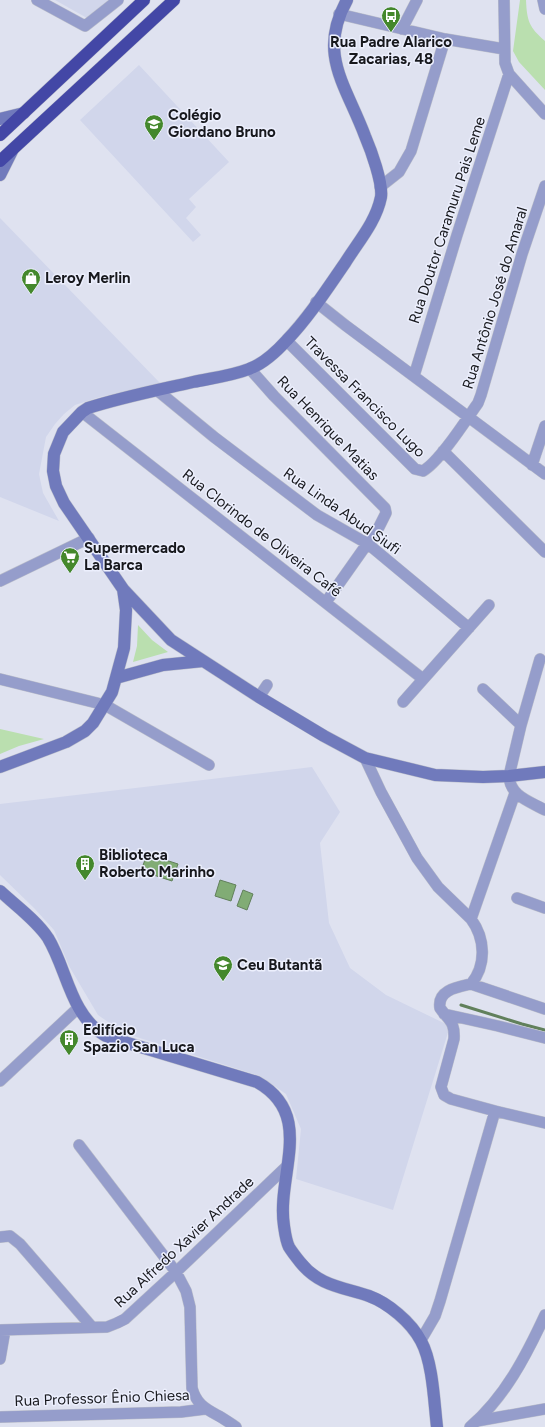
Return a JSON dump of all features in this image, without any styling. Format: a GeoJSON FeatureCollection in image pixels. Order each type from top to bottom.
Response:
{"type":"FeatureCollection","features":[{"type":"Feature","properties":{"kind":"highway"},"geometry":{"type":"LineString","coordinates":[[0,161],[174,0]]}},
{"type":"Feature","properties":{"kind":"highway"},"geometry":{"type":"LineString","coordinates":[[0,135],[139,2]]}},
{"type":"Feature","properties":{"kind":"main road"},"geometry":{"type":"LineString","coordinates":[[347,0],[339,14],[334,32],[334,57],[365,136],[378,175],[381,195],[378,208],[364,234],[287,341],[250,369],[222,377],[101,404],[82,412],[63,432],[54,454],[53,471],[56,486],[64,503],[123,589],[171,640],[259,697],[324,736],[365,758],[435,775],[483,777],[545,772]]}},
{"type":"Feature","properties":{"kind":"main road"},"geometry":{"type":"LineString","coordinates":[[0,119],[24,112]]}},
{"type":"Feature","properties":{"kind":"main road"},"geometry":{"type":"LineString","coordinates":[[0,175],[12,150]]}},
{"type":"Feature","properties":{"kind":"main road"},"geometry":{"type":"LineString","coordinates":[[0,767],[66,742],[85,731],[93,723],[112,692],[124,648],[126,610],[123,589]]}},
{"type":"Feature","properties":{"kind":"main road"},"geometry":{"type":"LineString","coordinates":[[174,664],[185,649]]}},
{"type":"Feature","properties":{"kind":"main road"},"geometry":{"type":"LineString","coordinates":[[116,678],[163,665],[203,661]]}},
{"type":"Feature","properties":{"kind":"main road"},"geometry":{"type":"LineString","coordinates":[[0,891],[34,921],[48,939],[78,1008],[95,1028],[105,1035],[257,1082],[266,1087],[276,1097],[284,1107],[288,1118],[290,1134],[288,1166],[282,1200],[282,1217],[289,1247],[307,1271],[319,1280],[337,1287],[370,1296],[385,1303],[413,1329],[421,1340],[430,1365],[437,1427]]}},
{"type":"Feature","properties":{"kind":"street"},"geometry":{"type":"LineString","coordinates":[[37,0],[85,26],[118,0]]}},
{"type":"Feature","properties":{"kind":"street"},"geometry":{"type":"LineString","coordinates":[[402,29],[417,0]]}},
{"type":"Feature","properties":{"kind":"street"},"geometry":{"type":"LineString","coordinates":[[504,0],[505,64],[509,74],[545,114]]}},
{"type":"Feature","properties":{"kind":"street"},"geometry":{"type":"LineString","coordinates":[[543,0],[545,9]]}},
{"type":"Feature","properties":{"kind":"street"},"geometry":{"type":"LineString","coordinates":[[339,14],[402,29],[504,49]]}},
{"type":"Feature","properties":{"kind":"street"},"geometry":{"type":"LineString","coordinates":[[380,186],[399,172],[411,151],[445,38]]}},
{"type":"Feature","properties":{"kind":"street","name":"Rua Doutor Caramuru Pais Leme"},"geometry":{"type":"LineString","coordinates":[[414,376],[457,235],[509,74]]}},
{"type":"Feature","properties":{"kind":"street","name":"Rua Antônio José do Amaral"},"geometry":{"type":"LineString","coordinates":[[423,471],[427,469],[443,451],[478,403],[522,254],[545,186]]}},
{"type":"Feature","properties":{"kind":"street"},"geometry":{"type":"LineString","coordinates":[[316,302],[545,474]]}},
{"type":"Feature","properties":{"kind":"street","name":"Travessa Francisco Lugo"},"geometry":{"type":"LineString","coordinates":[[287,341],[415,469],[423,471]]}},
{"type":"Feature","properties":{"kind":"street","name":"Rua Henrique Matias"},"geometry":{"type":"LineString","coordinates":[[250,369],[274,396],[385,508],[385,517],[368,544]]}},
{"type":"Feature","properties":{"kind":"street","name":"Rua Linda Abud Siufi"},"geometry":{"type":"LineString","coordinates":[[158,391],[214,437],[317,515],[368,544],[469,628]]}},
{"type":"Feature","properties":{"kind":"street","name":"Rua Clorindo de Oliveira Café"},"geometry":{"type":"LineString","coordinates":[[82,412],[423,679]]}},
{"type":"Feature","properties":{"kind":"street"},"geometry":{"type":"LineString","coordinates":[[532,465],[545,426]]}},
{"type":"Feature","properties":{"kind":"street"},"geometry":{"type":"LineString","coordinates":[[443,451],[545,552]]}},
{"type":"Feature","properties":{"kind":"street"},"geometry":{"type":"LineString","coordinates":[[0,581],[89,538]]}},
{"type":"Feature","properties":{"kind":"street"},"geometry":{"type":"LineString","coordinates":[[326,602],[368,544]]}},
{"type":"Feature","properties":{"kind":"street"},"geometry":{"type":"LineString","coordinates":[[403,702],[489,605]]}},
{"type":"Feature","properties":{"kind":"street"},"geometry":{"type":"LineString","coordinates":[[540,659],[521,725],[509,776],[509,784],[515,793],[545,810]]}},
{"type":"Feature","properties":{"kind":"street"},"geometry":{"type":"LineString","coordinates":[[0,679],[105,705],[209,765]]}},
{"type":"Feature","properties":{"kind":"street"},"geometry":{"type":"LineString","coordinates":[[259,697],[267,685]]}},
{"type":"Feature","properties":{"kind":"street"},"geometry":{"type":"LineString","coordinates":[[483,689],[521,725]]}},
{"type":"Feature","properties":{"kind":"street"},"geometry":{"type":"LineString","coordinates":[[365,758],[421,864],[438,886],[471,919],[479,933],[482,951],[478,973],[471,984]]}},
{"type":"Feature","properties":{"kind":"street"},"geometry":{"type":"LineString","coordinates":[[471,919],[515,793]]}},
{"type":"Feature","properties":{"kind":"street"},"geometry":{"type":"LineString","coordinates":[[517,898],[545,908]]}},
{"type":"Feature","properties":{"kind":"street"},"geometry":{"type":"LineString","coordinates":[[545,1009],[471,984],[454,988],[443,995],[439,1004],[444,1014],[453,1024],[454,1031],[454,1039],[442,1087],[444,1095],[451,1099],[495,1112],[545,1123]]}},
{"type":"Feature","properties":{"kind":"street"},"geometry":{"type":"LineString","coordinates":[[0,1081],[78,1008]]}},
{"type":"Feature","properties":{"kind":"street"},"geometry":{"type":"LineString","coordinates":[[444,1014],[545,1038]]}},
{"type":"Feature","properties":{"kind":"street"},"geometry":{"type":"LineString","coordinates":[[421,1340],[435,1316],[440,1301],[495,1112]]}},
{"type":"Feature","properties":{"kind":"street"},"geometry":{"type":"LineString","coordinates":[[79,1145],[176,1272],[186,1291],[190,1307],[192,1388],[194,1395],[205,1409],[236,1427]]}},
{"type":"Feature","properties":{"kind":"street","name":"Rua Alfredo Xavier Andrade"},"geometry":{"type":"LineString","coordinates":[[3,1330],[92,1327],[117,1324],[176,1272],[288,1166]]}},
{"type":"Feature","properties":{"kind":"street"},"geometry":{"type":"LineString","coordinates":[[0,1237],[10,1236],[20,1244],[92,1327]]}},
{"type":"Feature","properties":{"kind":"street"},"geometry":{"type":"LineString","coordinates":[[474,1424],[492,1405],[509,1383],[545,1315]]}},
{"type":"Feature","properties":{"kind":"street"},"geometry":{"type":"LineString","coordinates":[[0,1359],[3,1330]]}},
{"type":"Feature","properties":{"kind":"street","name":"Rua Professor Ênio Chiesa"},"geometry":{"type":"LineString","coordinates":[[0,1417],[181,1412],[205,1409]]}},
{"type":"Feature","properties":{"kind":"street"},"geometry":{"type":"LineString","coordinates":[[474,1424],[545,1409]]}},
{"type":"Feature","properties":{"kind":"shaded area"},"geometry":{"type":"Polygon","coordinates":[[[55,0],[110,0],[87,18],[55,0]]]}},
{"type":"Feature","properties":{"kind":"shaded area"},"geometry":{"type":"Polygon","coordinates":[[[520,0],[526,0],[528,19],[535,32],[545,41],[545,90],[519,62],[513,51],[520,0]]]}},
{"type":"Feature","properties":{"kind":"shaded area","name":"Colégio Giordano Bruno"},"geometry":{"type":"Polygon","coordinates":[[[139,65],[229,162],[189,199],[196,207],[186,218],[201,235],[193,242],[80,120],[139,65]]]}},
{"type":"Feature","properties":{"kind":"shaded area"},"geometry":{"type":"Polygon","coordinates":[[[0,218],[160,383],[100,397],[75,405],[55,424],[46,437],[39,474],[43,493],[59,521],[0,497],[0,218]]]}},
{"type":"Feature","properties":{"kind":"shaded area"},"geometry":{"type":"Polygon","coordinates":[[[138,625],[152,640],[168,652],[133,662],[137,646],[138,625]]]}},
{"type":"Feature","properties":{"kind":"shaded area"},"geometry":{"type":"Polygon","coordinates":[[[0,729],[44,739],[19,746],[0,754],[0,729]]]}},
{"type":"Feature","properties":{"kind":"shaded area","name":"Ceu Butantã"},"geometry":{"type":"Polygon","coordinates":[[[312,767],[340,812],[320,843],[329,923],[350,968],[386,995],[450,1026],[393,1210],[296,1179],[301,1129],[286,1094],[260,1076],[124,1033],[98,1015],[69,966],[54,930],[0,875],[0,804],[312,767]]]}},
{"type":"Feature","properties":{"kind":"shaded area"},"geometry":{"type":"Polygon","coordinates":[[[147,854],[178,864],[172,881],[141,871],[147,854]]]}},
{"type":"Feature","properties":{"kind":"shaded area"},"geometry":{"type":"Polygon","coordinates":[[[220,880],[236,885],[231,901],[215,896],[220,880]]]}},
{"type":"Feature","properties":{"kind":"shaded area"},"geometry":{"type":"Polygon","coordinates":[[[243,890],[253,894],[247,910],[237,906],[243,890]]]}},
{"type":"Feature","properties":{"kind":"waterway"},"geometry":{"type":"LineString","coordinates":[[461,1005],[545,1030]]}},
{"type":"Feature","properties":{"kind":"place","name":"Rua Padre Alarico Zacarias, 48"},"geometry":{"type":"Point","coordinates":[391,33]}},
{"type":"Feature","properties":{"kind":"place","name":"Colégio Giordano Bruno"},"geometry":{"type":"Point","coordinates":[154,141]}},
{"type":"Feature","properties":{"kind":"place","name":"Leroy Merlin"},"geometry":{"type":"Point","coordinates":[31,295]}},
{"type":"Feature","properties":{"kind":"place","name":"Supermercado La Barca"},"geometry":{"type":"Point","coordinates":[70,574]}},
{"type":"Feature","properties":{"kind":"place","name":"Biblioteca Roberto Marinho"},"geometry":{"type":"Point","coordinates":[85,881]}},
{"type":"Feature","properties":{"kind":"place","name":"Ceu Butantã"},"geometry":{"type":"Point","coordinates":[223,982]}},
{"type":"Feature","properties":{"kind":"place","name":"Edifício Spazio San Luca"},"geometry":{"type":"Point","coordinates":[69,1056]}}]}
